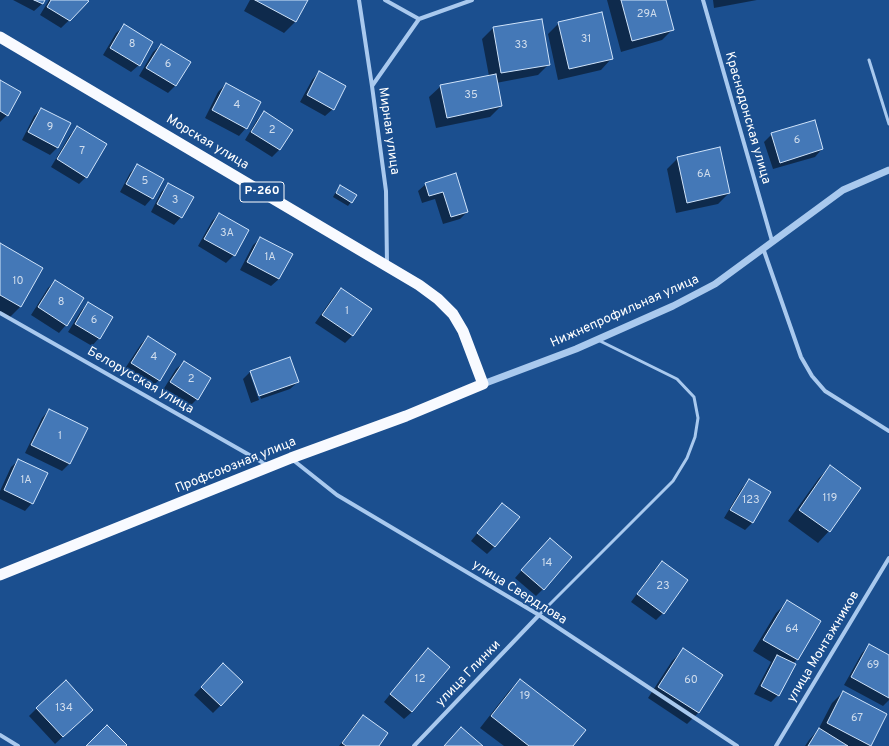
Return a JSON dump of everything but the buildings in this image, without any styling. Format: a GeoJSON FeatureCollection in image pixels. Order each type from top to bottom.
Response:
{"type":"FeatureCollection","features":[{"type":"Feature","properties":{"kind":"highway","name":"Морская улица"},"geometry":{"type":"LineString","coordinates":[[0,37],[387,266],[438,299],[453,314],[463,331],[483,384]]}},
{"type":"Feature","properties":{"kind":"highway","name":"Профсоюзная улица"},"geometry":{"type":"LineString","coordinates":[[0,575],[270,466],[406,416],[483,384]]}},
{"type":"Feature","properties":{"kind":"street","name":"Мирная улица"},"geometry":{"type":"LineString","coordinates":[[359,0],[386,191],[387,266]]}},
{"type":"Feature","properties":{"kind":"street"},"geometry":{"type":"LineString","coordinates":[[385,0],[419,20]]}},
{"type":"Feature","properties":{"kind":"street"},"geometry":{"type":"LineString","coordinates":[[372,86],[419,20],[472,0]]}},
{"type":"Feature","properties":{"kind":"street","name":"Краснодонская улица"},"geometry":{"type":"LineString","coordinates":[[704,0],[772,241]]}},
{"type":"Feature","properties":{"kind":"street","name":"Нижнепрофильная улица"},"geometry":{"type":"LineString","coordinates":[[483,384],[576,349],[673,306],[715,284],[843,190],[889,170]]}},
{"type":"Feature","properties":{"kind":"street"},"geometry":{"type":"LineString","coordinates":[[763,248],[801,357],[812,376],[825,391],[889,430]]}},
{"type":"Feature","properties":{"kind":"street","name":"Белорусская улица"},"geometry":{"type":"LineString","coordinates":[[0,313],[270,466]]}},
{"type":"Feature","properties":{"kind":"street","name":"улица Свердлова"},"geometry":{"type":"LineString","coordinates":[[291,458],[337,495],[539,615],[737,746]]}},
{"type":"Feature","properties":{"kind":"street","name":"улица Монтажников"},"geometry":{"type":"LineString","coordinates":[[776,746],[889,558]]}},
{"type":"Feature","properties":{"kind":"street","name":"улица Глинки"},"geometry":{"type":"LineString","coordinates":[[414,746],[539,615]]}},
{"type":"Feature","properties":{"kind":"street"},"geometry":{"type":"LineString","coordinates":[[0,735],[18,746]]}},
{"type":"Feature","properties":{"kind":"lane"},"geometry":{"type":"LineString","coordinates":[[869,60],[889,124]]}},
{"type":"Feature","properties":{"kind":"lane"},"geometry":{"type":"LineString","coordinates":[[539,615],[673,481],[687,458],[695,437],[698,418],[694,397],[677,379],[597,339]]}}]}
